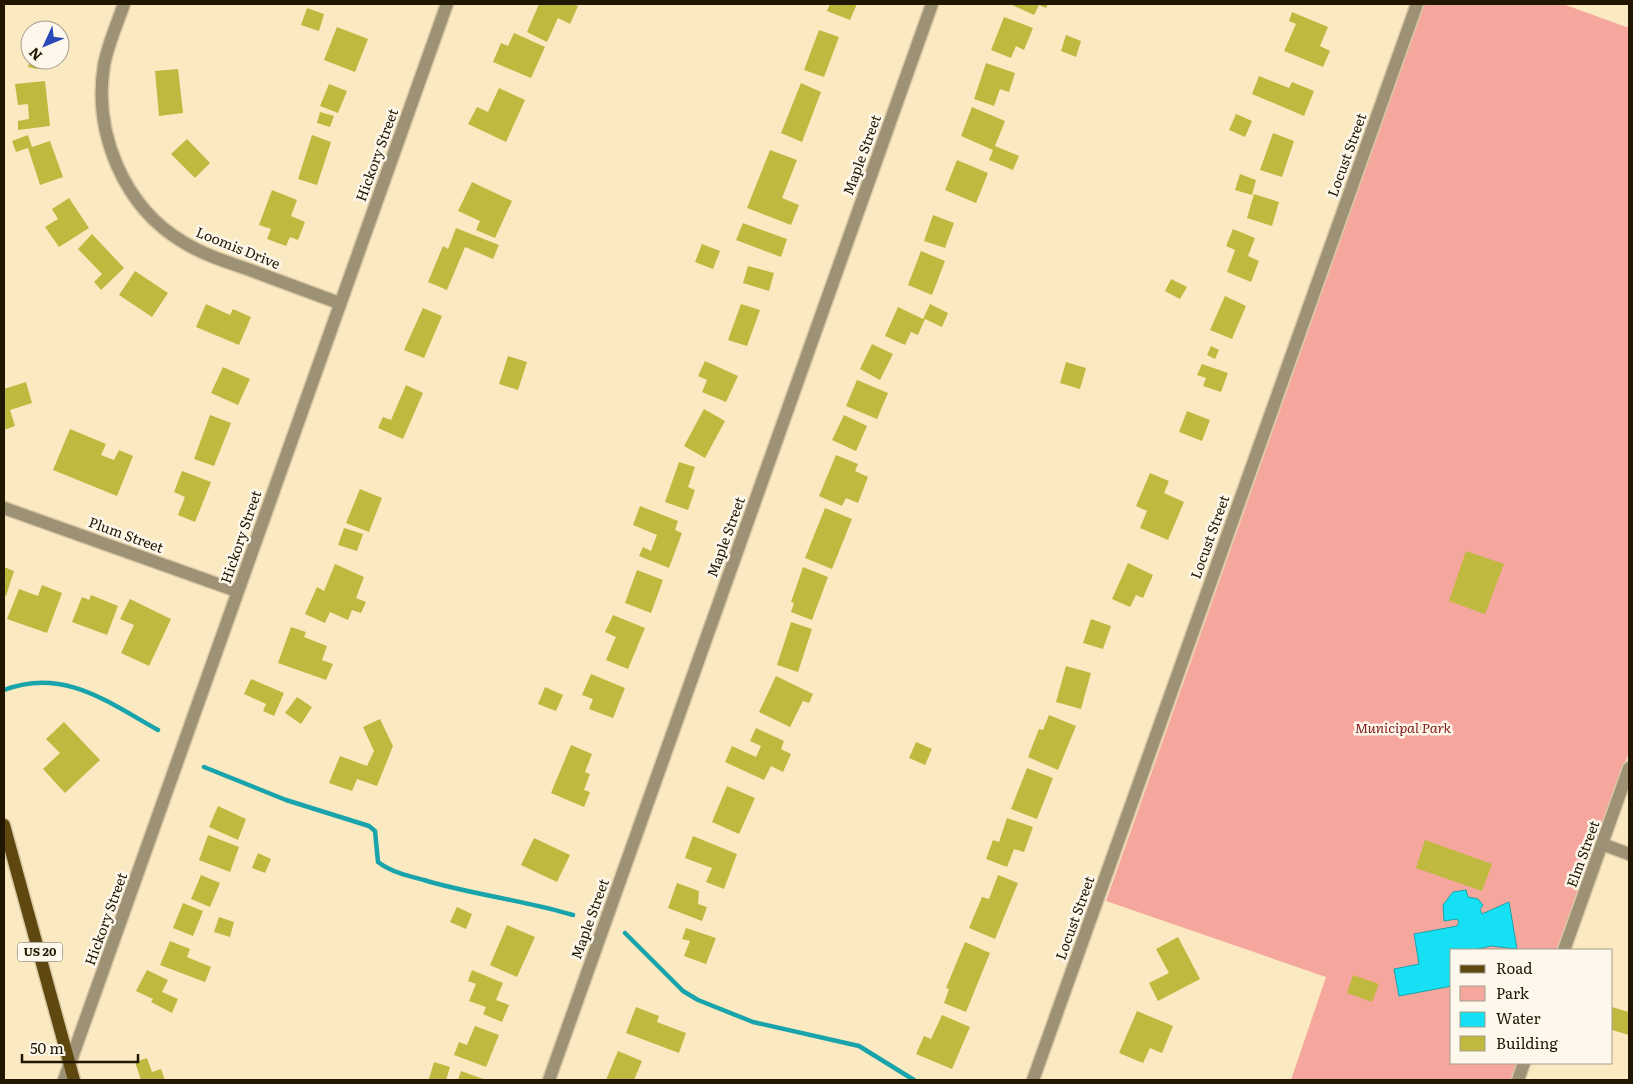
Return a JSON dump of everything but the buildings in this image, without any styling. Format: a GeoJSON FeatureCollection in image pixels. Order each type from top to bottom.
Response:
{"type":"FeatureCollection","features":[{"type":"Feature","properties":{"kind":"main road","name":"US 20"},"geometry":{"type":"LineString","coordinates":[[4,825],[74,1080]]}},
{"type":"Feature","properties":{"kind":"street","name":"Loomis Drive"},"geometry":{"type":"LineString","coordinates":[[124,4],[104,64],[102,106],[104,126],[118,167],[143,208],[167,232],[207,255],[339,303]]}},
{"type":"Feature","properties":{"kind":"street","name":"Hickory Street"},"geometry":{"type":"LineString","coordinates":[[64,1080],[447,4]]}},
{"type":"Feature","properties":{"kind":"street","name":"Maple Street"},"geometry":{"type":"LineString","coordinates":[[549,1080],[932,4]]}},
{"type":"Feature","properties":{"kind":"street","name":"Locust Street"},"geometry":{"type":"LineString","coordinates":[[1033,1080],[1417,4]]}},
{"type":"Feature","properties":{"kind":"street","name":"Plum Street"},"geometry":{"type":"LineString","coordinates":[[4,508],[238,590]]}},
{"type":"Feature","properties":{"kind":"street","name":"Elm Street"},"geometry":{"type":"LineString","coordinates":[[1564,949],[1629,768]]}},
{"type":"Feature","properties":{"kind":"street"},"geometry":{"type":"LineString","coordinates":[[1602,844],[1629,854]]}},
{"type":"Feature","properties":{"kind":"street"},"geometry":{"type":"LineString","coordinates":[[1518,1080],[1524,1064]]}},
{"type":"Feature","properties":{"kind":"green space","name":"Municipal Park"},"geometry":{"type":"Polygon","coordinates":[[[1424,4],[1563,4],[1629,28],[1629,752],[1560,949],[1450,949],[1450,1064],[1521,1064],[1515,1080],[1291,1080],[1326,977],[1106,901],[1424,4]]]}},
{"type":"Feature","properties":{"kind":"water"},"geometry":{"type":"Polygon","coordinates":[[[1466,890],[1468,897],[1478,899],[1483,905],[1480,909],[1482,914],[1509,902],[1517,949],[1491,946],[1478,949],[1450,949],[1450,986],[1399,996],[1394,969],[1419,964],[1414,934],[1457,926],[1459,922],[1457,919],[1444,921],[1443,905],[1453,892],[1466,890]]]}},
{"type":"Feature","properties":{"kind":"waterway"},"geometry":{"type":"LineString","coordinates":[[4,690],[26,684],[46,683],[65,685],[103,699],[158,730]]}},
{"type":"Feature","properties":{"kind":"waterway"},"geometry":{"type":"LineString","coordinates":[[204,767],[286,800],[369,826],[375,831],[378,862],[394,871],[461,890],[536,905],[573,915]]}},
{"type":"Feature","properties":{"kind":"waterway"},"geometry":{"type":"LineString","coordinates":[[625,933],[683,991],[698,1000],[753,1022],[859,1046],[914,1080]]}}]}
